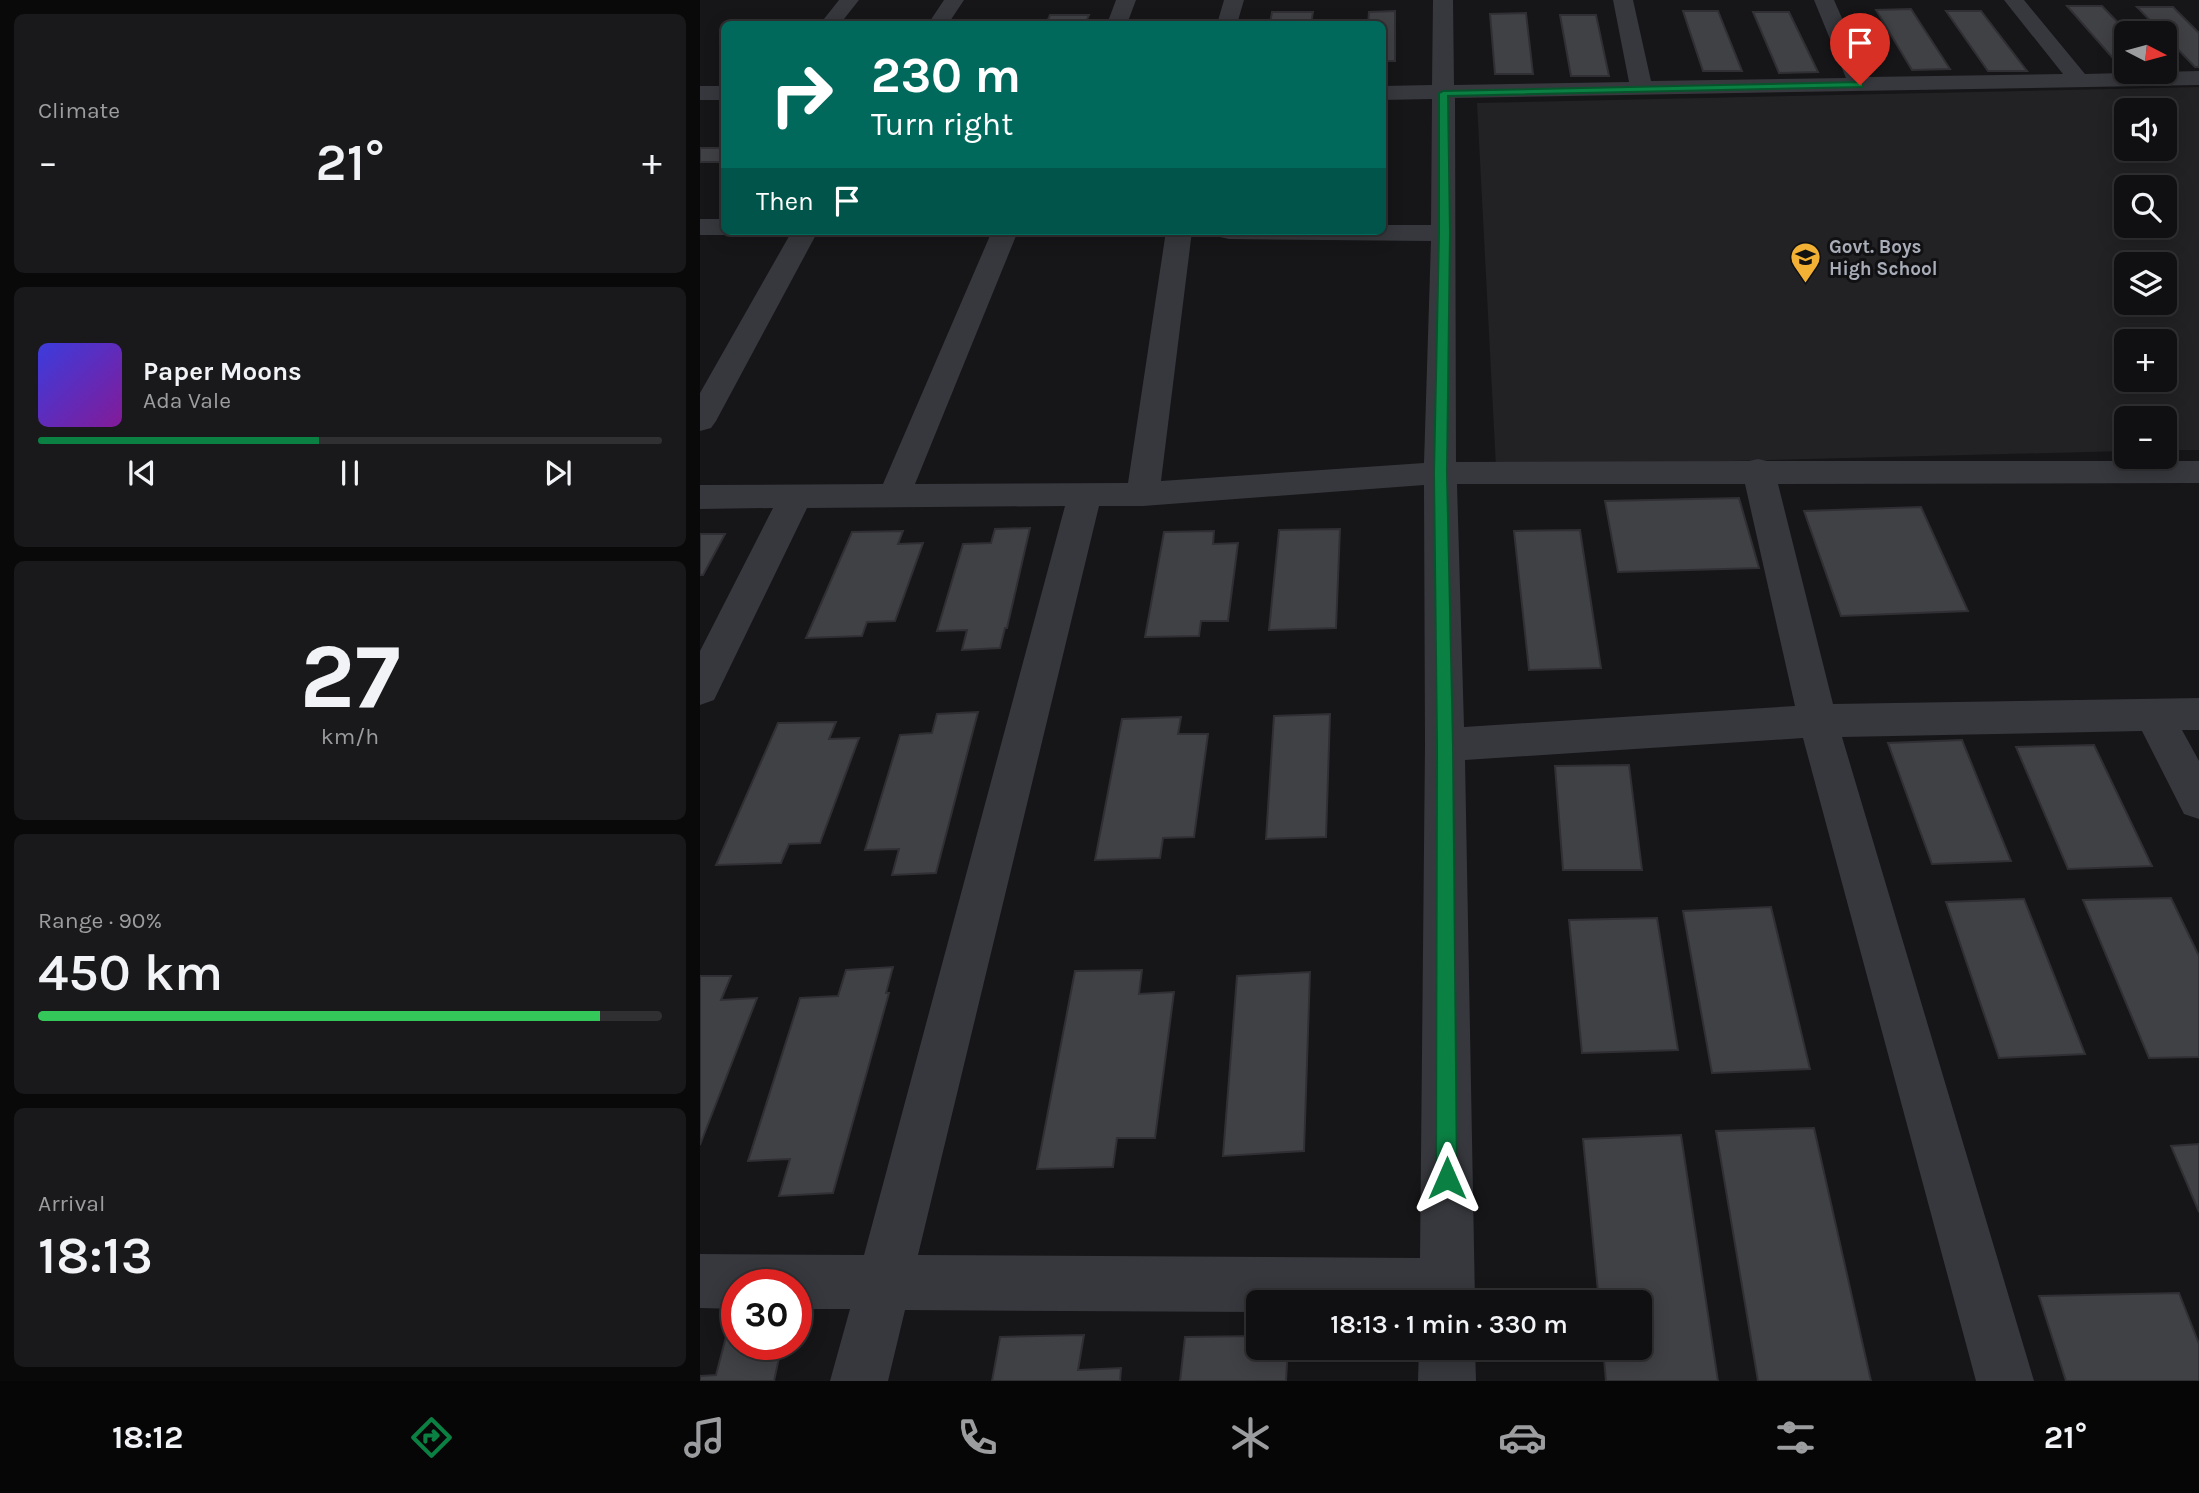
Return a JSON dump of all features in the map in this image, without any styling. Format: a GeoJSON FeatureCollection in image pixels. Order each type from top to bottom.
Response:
{"type":"FeatureCollection","features":[{"type":"Feature","properties":{"kind":"street"},"geometry":{"type":"LineString","coordinates":[[832,21],[849,0]]}},
{"type":"Feature","properties":{"kind":"street"},"geometry":{"type":"LineString","coordinates":[[940,21],[954,0]]}},
{"type":"Feature","properties":{"kind":"street"},"geometry":{"type":"LineString","coordinates":[[1118,21],[1126,0]]}},
{"type":"Feature","properties":{"kind":"street"},"geometry":{"type":"LineString","coordinates":[[1228,21],[1234,0]]}},
{"type":"Feature","properties":{"kind":"street"},"geometry":{"type":"LineString","coordinates":[[1443,0],[1444,233],[1440,473],[1445,745],[1447,1290]]}},
{"type":"Feature","properties":{"kind":"street"},"geometry":{"type":"LineString","coordinates":[[1623,0],[1642,89]]}},
{"type":"Feature","properties":{"kind":"street"},"geometry":{"type":"LineString","coordinates":[[1824,0],[1860,85]]}},
{"type":"Feature","properties":{"kind":"street"},"geometry":{"type":"LineString","coordinates":[[2014,0],[2080,81]]}},
{"type":"Feature","properties":{"kind":"street"},"geometry":{"type":"LineString","coordinates":[[1386,93],[2199,78]]}},
{"type":"Feature","properties":{"kind":"street"},"geometry":{"type":"LineString","coordinates":[[700,93],[721,93]]}},
{"type":"Feature","properties":{"kind":"street"},"geometry":{"type":"LineString","coordinates":[[700,227],[721,227]]}},
{"type":"Feature","properties":{"kind":"street"},"geometry":{"type":"LineString","coordinates":[[1386,232],[1444,233]]}},
{"type":"Feature","properties":{"kind":"street"},"geometry":{"type":"LineString","coordinates":[[700,421],[803,235]]}},
{"type":"Feature","properties":{"kind":"street"},"geometry":{"type":"LineString","coordinates":[[894,496],[1003,235]]}},
{"type":"Feature","properties":{"kind":"street"},"geometry":{"type":"LineString","coordinates":[[1143,494],[1178,235]]}},
{"type":"Feature","properties":{"kind":"street"},"geometry":{"type":"LineString","coordinates":[[1758,470],[1818,721],[2005,1381]]}},
{"type":"Feature","properties":{"kind":"street"},"geometry":{"type":"LineString","coordinates":[[700,497],[1143,494],[1440,473],[1758,470],[2199,471]]}},
{"type":"Feature","properties":{"kind":"street"},"geometry":{"type":"LineString","coordinates":[[859,1381],[1085,495]]}},
{"type":"Feature","properties":{"kind":"street"},"geometry":{"type":"LineString","coordinates":[[700,689],[796,496]]}},
{"type":"Feature","properties":{"kind":"street"},"geometry":{"type":"LineString","coordinates":[[1445,745],[1818,721],[2199,714]]}},
{"type":"Feature","properties":{"kind":"street"},"geometry":{"type":"LineString","coordinates":[[2154,716],[2199,801]]}},
{"type":"Feature","properties":{"kind":"street"},"geometry":{"type":"LineString","coordinates":[[700,1281],[1259,1290]]}},
{"type":"Feature","properties":{"kind":"street"},"geometry":{"type":"LineString","coordinates":[[1447,1360],[1447,1381]]}},
{"type":"Feature","properties":{"kind":"shaded area","name":"Govt. Boys High School"},"geometry":{"type":"Polygon","coordinates":[[[2199,87],[2199,450],[2177,450],[2177,406],[2114,406],[2114,451],[1496,467],[1477,103],[2199,87]]]}},
{"type":"Feature","properties":{"kind":"building"},"geometry":{"type":"Polygon","coordinates":[[[2067,6],[2102,6],[2116,21],[2114,21],[2114,59],[2067,6]]]}},
{"type":"Feature","properties":{"kind":"building"},"geometry":{"type":"Polygon","coordinates":[[[2137,7],[2173,7],[2199,33],[2199,67],[2195,67],[2177,48],[2177,21],[2151,21],[2137,7]]]}},
{"type":"Feature","properties":{"kind":"building"},"geometry":{"type":"Polygon","coordinates":[[[1911,9],[1950,69],[1912,70],[1876,10],[1911,9]]]}},
{"type":"Feature","properties":{"kind":"building"},"geometry":{"type":"Polygon","coordinates":[[[1395,11],[1395,61],[1386,61],[1386,21],[1368,21],[1369,12],[1395,11]]]}},
{"type":"Feature","properties":{"kind":"building"},"geometry":{"type":"Polygon","coordinates":[[[1683,11],[1718,11],[1742,71],[1703,71],[1683,11]]]}},
{"type":"Feature","properties":{"kind":"building"},"geometry":{"type":"Polygon","coordinates":[[[1946,11],[1981,11],[2027,71],[1988,71],[1946,11]]]}},
{"type":"Feature","properties":{"kind":"building"},"geometry":{"type":"Polygon","coordinates":[[[1272,12],[1313,12],[1312,21],[1270,21],[1272,12]]]}},
{"type":"Feature","properties":{"kind":"building"},"geometry":{"type":"Polygon","coordinates":[[[1753,12],[1789,12],[1818,72],[1779,73],[1753,12]]]}},
{"type":"Feature","properties":{"kind":"building"},"geometry":{"type":"Polygon","coordinates":[[[1526,13],[1533,74],[1495,74],[1490,14],[1526,13]]]}},
{"type":"Feature","properties":{"kind":"building"},"geometry":{"type":"Polygon","coordinates":[[[1050,15],[1089,15],[1086,21],[1047,21],[1050,15]]]}},
{"type":"Feature","properties":{"kind":"building"},"geometry":{"type":"Polygon","coordinates":[[[1560,15],[1596,15],[1609,76],[1571,76],[1560,15]]]}},
{"type":"Feature","properties":{"kind":"building"},"geometry":{"type":"Polygon","coordinates":[[[700,148],[721,148],[721,162],[700,162],[700,148]]]}},
{"type":"Feature","properties":{"kind":"building"},"geometry":{"type":"Polygon","coordinates":[[[1739,498],[1759,568],[1618,572],[1605,501],[1739,498]]]}},
{"type":"Feature","properties":{"kind":"building"},"geometry":{"type":"Polygon","coordinates":[[[1921,507],[1968,611],[1841,616],[1804,511],[1921,507]]]}},
{"type":"Feature","properties":{"kind":"building"},"geometry":{"type":"Polygon","coordinates":[[[1030,528],[1000,648],[962,650],[967,630],[937,631],[963,544],[991,543],[995,529],[1030,528]]]}},
{"type":"Feature","properties":{"kind":"building"},"geometry":{"type":"Polygon","coordinates":[[[1340,529],[1336,628],[1269,630],[1279,530],[1340,529]]]}},
{"type":"Feature","properties":{"kind":"building"},"geometry":{"type":"Polygon","coordinates":[[[1580,530],[1601,668],[1529,670],[1514,531],[1580,530]]]}},
{"type":"Feature","properties":{"kind":"building"},"geometry":{"type":"Polygon","coordinates":[[[903,531],[898,544],[923,543],[895,621],[867,622],[862,636],[806,638],[852,532],[903,531]]]}},
{"type":"Feature","properties":{"kind":"building"},"geometry":{"type":"Polygon","coordinates":[[[1214,531],[1213,544],[1238,543],[1228,621],[1201,621],[1199,636],[1145,637],[1164,532],[1214,531]]]}},
{"type":"Feature","properties":{"kind":"building"},"geometry":{"type":"Polygon","coordinates":[[[700,534],[725,534],[703,575],[700,575],[700,534]]]}},
{"type":"Feature","properties":{"kind":"building"},"geometry":{"type":"Polygon","coordinates":[[[978,712],[936,873],[892,875],[899,849],[865,850],[900,735],[932,733],[937,714],[978,712]]]}},
{"type":"Feature","properties":{"kind":"building"},"geometry":{"type":"Polygon","coordinates":[[[1330,714],[1326,837],[1266,839],[1274,716],[1330,714]]]}},
{"type":"Feature","properties":{"kind":"building"},"geometry":{"type":"Polygon","coordinates":[[[1181,717],[1178,734],[1208,734],[1194,837],[1163,838],[1160,858],[1095,860],[1122,719],[1181,717]]]}},
{"type":"Feature","properties":{"kind":"building"},"geometry":{"type":"Polygon","coordinates":[[[836,722],[829,739],[859,738],[820,843],[789,844],[781,863],[716,865],[778,723],[836,722]]]}},
{"type":"Feature","properties":{"kind":"building"},"geometry":{"type":"Polygon","coordinates":[[[1962,740],[2011,861],[1932,864],[1888,743],[1962,740]]]}},
{"type":"Feature","properties":{"kind":"building"},"geometry":{"type":"Polygon","coordinates":[[[2094,745],[2152,866],[2068,869],[2016,747],[2094,745]]]}},
{"type":"Feature","properties":{"kind":"building"},"geometry":{"type":"Polygon","coordinates":[[[1629,765],[1642,870],[1563,870],[1555,766],[1629,765]]]}},
{"type":"Feature","properties":{"kind":"building"},"geometry":{"type":"Polygon","coordinates":[[[2171,898],[2199,956],[2199,1057],[2149,1058],[2083,900],[2171,898]]]}},
{"type":"Feature","properties":{"kind":"building"},"geometry":{"type":"Polygon","coordinates":[[[2024,899],[2085,1054],[1999,1058],[1946,902],[2024,899]]]}},
{"type":"Feature","properties":{"kind":"building"},"geometry":{"type":"Polygon","coordinates":[[[1771,907],[1810,1069],[1712,1073],[1683,911],[1771,907]]]}},
{"type":"Feature","properties":{"kind":"building"},"geometry":{"type":"Polygon","coordinates":[[[1657,918],[1678,1050],[1582,1053],[1569,920],[1657,918]]]}},
{"type":"Feature","properties":{"kind":"building"},"geometry":{"type":"Polygon","coordinates":[[[893,967],[886,993],[889,993],[833,1193],[779,1196],[790,1159],[748,1161],[800,998],[838,996],[846,970],[893,967]]]}},
{"type":"Feature","properties":{"kind":"building"},"geometry":{"type":"Polygon","coordinates":[[[1142,970],[1139,994],[1174,992],[1155,1138],[1117,1138],[1113,1167],[1037,1169],[1075,971],[1142,970]]]}},
{"type":"Feature","properties":{"kind":"building"},"geometry":{"type":"Polygon","coordinates":[[[1310,972],[1304,1151],[1223,1156],[1237,976],[1310,972]]]}},
{"type":"Feature","properties":{"kind":"building"},"geometry":{"type":"Polygon","coordinates":[[[700,976],[731,976],[721,1000],[757,998],[700,1145],[700,976]]]}},
{"type":"Feature","properties":{"kind":"building"},"geometry":{"type":"Polygon","coordinates":[[[1814,1128],[1871,1381],[1758,1381],[1716,1131],[1814,1128]]]}},
{"type":"Feature","properties":{"kind":"building"},"geometry":{"type":"Polygon","coordinates":[[[1681,1135],[1718,1381],[1606,1381],[1604,1360],[1652,1360],[1652,1290],[1598,1290],[1583,1139],[1681,1135]]]}},
{"type":"Feature","properties":{"kind":"building"},"geometry":{"type":"Polygon","coordinates":[[[2199,1144],[2199,1212],[2171,1146],[2199,1144]]]}},
{"type":"Feature","properties":{"kind":"building"},"geometry":{"type":"Polygon","coordinates":[[[2179,1293],[2199,1344],[2199,1381],[2066,1381],[2039,1296],[2179,1293]]]}},
{"type":"Feature","properties":{"kind":"building"},"geometry":{"type":"Polygon","coordinates":[[[1084,1335],[1078,1370],[1121,1368],[1120,1381],[992,1381],[1000,1337],[1084,1335]]]}},
{"type":"Feature","properties":{"kind":"building"},"geometry":{"type":"Polygon","coordinates":[[[1246,1336],[1246,1360],[1287,1360],[1286,1381],[1180,1381],[1185,1337],[1246,1336]]]}},
{"type":"Feature","properties":{"kind":"building"},"geometry":{"type":"Polygon","coordinates":[[[721,1356],[721,1360],[779,1360],[774,1381],[700,1381],[700,1376],[716,1375],[721,1356]]]}},
{"type":"Feature","properties":{"kind":"place","name":"Govt. Boys High School"},"geometry":{"type":"Point","coordinates":[1806,284]}},
{"type":"Feature","properties":{"kind":"route"},"geometry":{"type":"LineString","coordinates":[[1447,1178],[1445,745],[1440,473],[1444,233],[1443,93],[1860,85]]}}]}
